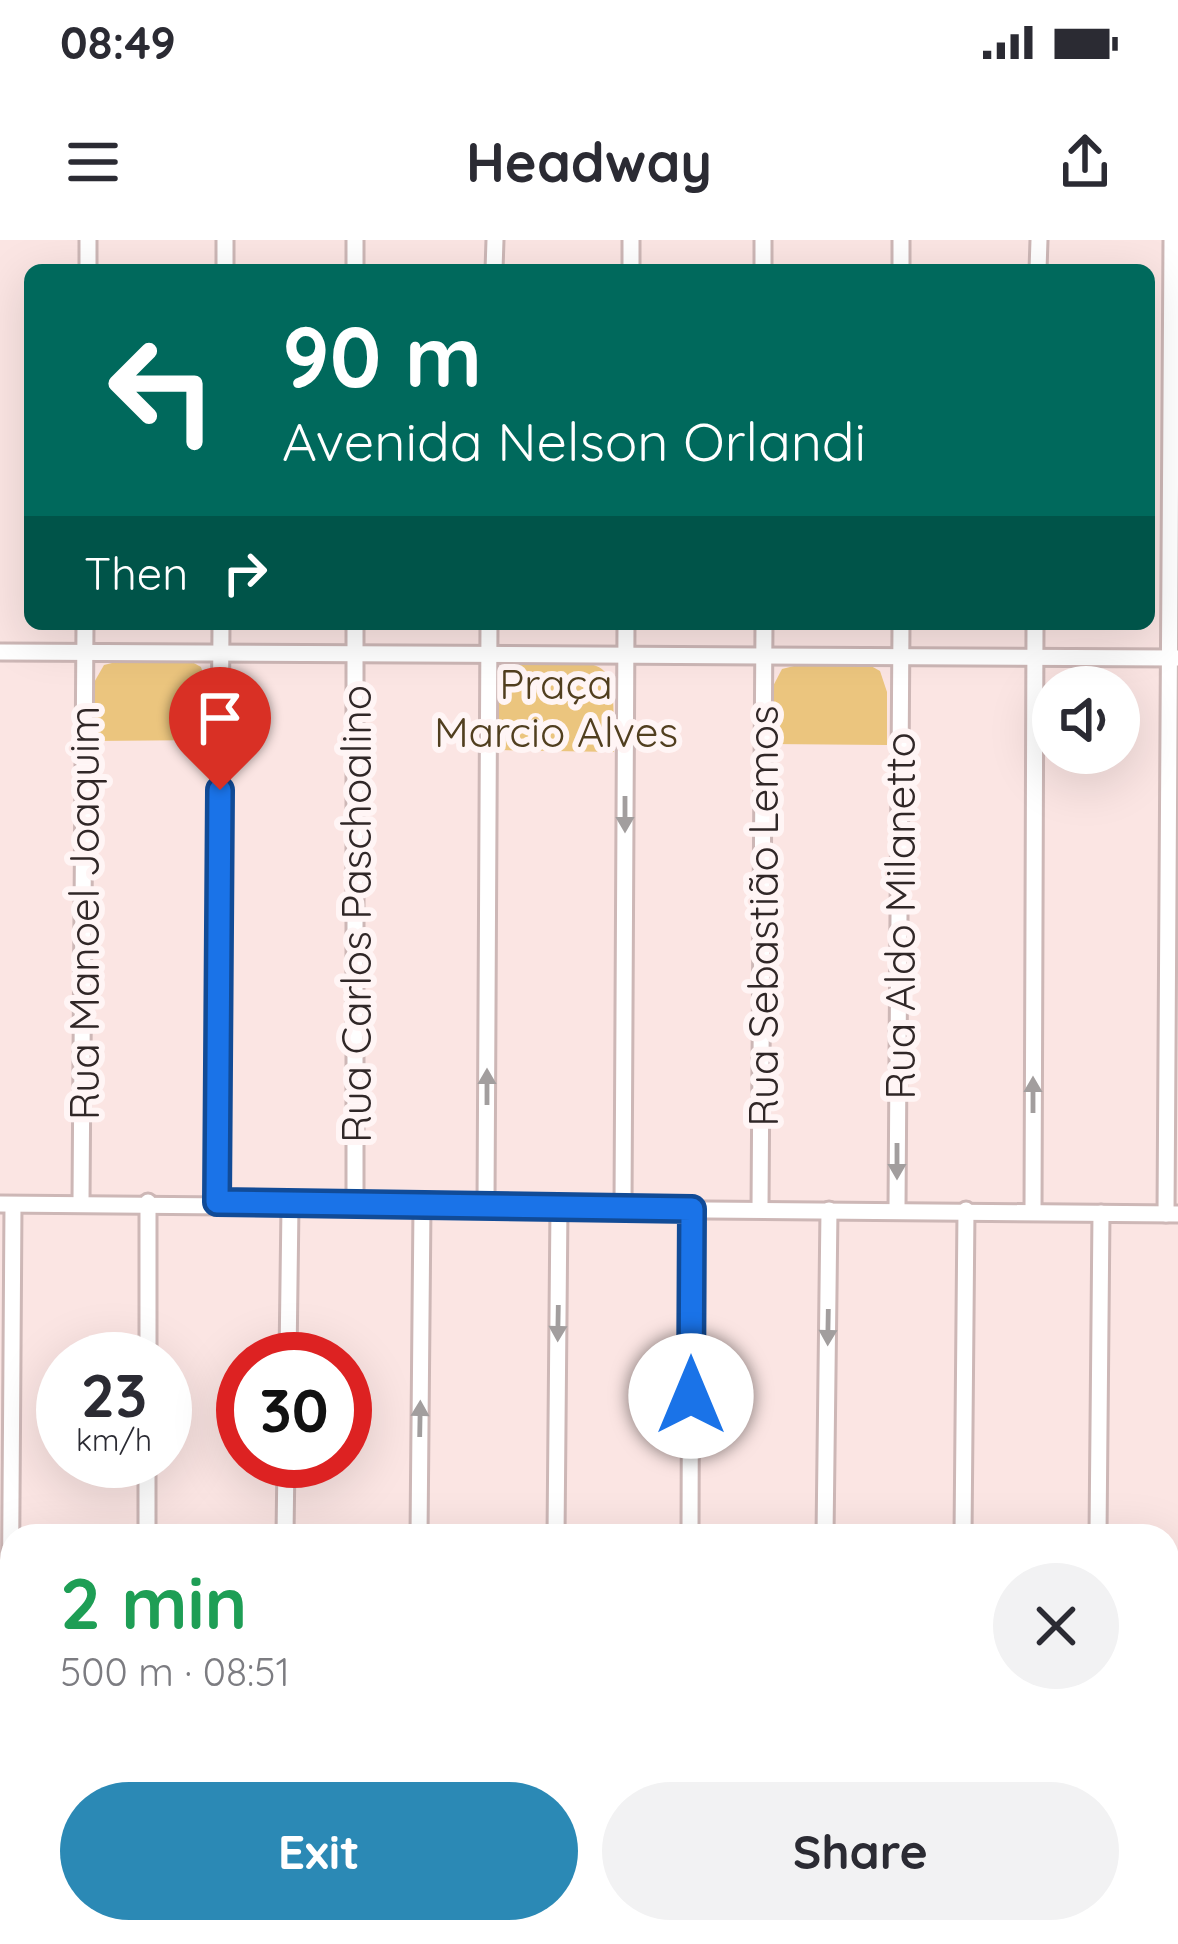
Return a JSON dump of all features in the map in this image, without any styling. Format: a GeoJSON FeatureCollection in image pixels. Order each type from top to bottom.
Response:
{"type":"FeatureCollection","features":[{"type":"Feature","properties":{"kind":"street"},"geometry":{"type":"LineString","coordinates":[[7,1524],[6,1204],[623,1205],[1172,1214],[1172,240]]}},
{"type":"Feature","properties":{"kind":"street","name":"Rua Manoel Joaquim"},"geometry":{"type":"LineString","coordinates":[[81,1202],[85,630]]}},
{"type":"Feature","properties":{"kind":"street"},"geometry":{"type":"LineString","coordinates":[[217,1202],[221,630]]}},
{"type":"Feature","properties":{"kind":"street","name":"Rua Carlos Paschoalino"},"geometry":{"type":"LineString","coordinates":[[355,630],[355,1205]]}},
{"type":"Feature","properties":{"kind":"street"},"geometry":{"type":"LineString","coordinates":[[486,1204],[489,630]]}},
{"type":"Feature","properties":{"kind":"street"},"geometry":{"type":"LineString","coordinates":[[623,1205],[626,630]]}},
{"type":"Feature","properties":{"kind":"street","name":"Rua Sebastião Lemos"},"geometry":{"type":"LineString","coordinates":[[760,1208],[764,630]]}},
{"type":"Feature","properties":{"kind":"street","name":"Rua Aldo Milanetto"},"geometry":{"type":"LineString","coordinates":[[897,1208],[901,630]]}},
{"type":"Feature","properties":{"kind":"street"},"geometry":{"type":"LineString","coordinates":[[1033,1212],[1035,630]]}},
{"type":"Feature","properties":{"kind":"street"},"geometry":{"type":"LineString","coordinates":[[0,652],[1174,658]]}},
{"type":"Feature","properties":{"kind":"street"},"geometry":{"type":"LineString","coordinates":[[148,1202],[148,1332]]}},
{"type":"Feature","properties":{"kind":"street"},"geometry":{"type":"LineString","coordinates":[[288,1332],[290,1206]]}},
{"type":"Feature","properties":{"kind":"street"},"geometry":{"type":"LineString","coordinates":[[419,1524],[422,1206]]}},
{"type":"Feature","properties":{"kind":"street"},"geometry":{"type":"LineString","coordinates":[[556,1524],[559,1206]]}},
{"type":"Feature","properties":{"kind":"street"},"geometry":{"type":"LineString","coordinates":[[690,1524],[692,1209]]}},
{"type":"Feature","properties":{"kind":"street"},"geometry":{"type":"LineString","coordinates":[[825,1524],[829,1210]]}},
{"type":"Feature","properties":{"kind":"street"},"geometry":{"type":"LineString","coordinates":[[963,1524],[966,1210]]}},
{"type":"Feature","properties":{"kind":"street"},"geometry":{"type":"LineString","coordinates":[[1099,1524],[1101,1213]]}},
{"type":"Feature","properties":{"kind":"street"},"geometry":{"type":"LineString","coordinates":[[147,1488],[147,1524]]}},
{"type":"Feature","properties":{"kind":"street"},"geometry":{"type":"LineString","coordinates":[[285,1524],[286,1488]]}},
{"type":"Feature","properties":{"kind":"green space"},"geometry":{"type":"Polygon","coordinates":[[[192,662],[201,667],[208,689],[208,740],[92,741],[92,686],[104,665],[192,662]]]}},
{"type":"Feature","properties":{"kind":"green space","name":"Praça Marcio Alves"},"geometry":{"type":"Polygon","coordinates":[[[576,662],[603,670],[613,697],[614,752],[497,750],[498,687],[509,666],[576,662]]]}},
{"type":"Feature","properties":{"kind":"green space"},"geometry":{"type":"Polygon","coordinates":[[[871,666],[880,671],[887,692],[887,745],[770,744],[771,690],[782,669],[871,666]]]}},
{"type":"Feature","properties":{"kind":"route"},"geometry":{"type":"LineString","coordinates":[[220,790],[217,1202],[692,1209],[691,1396]]}}]}
